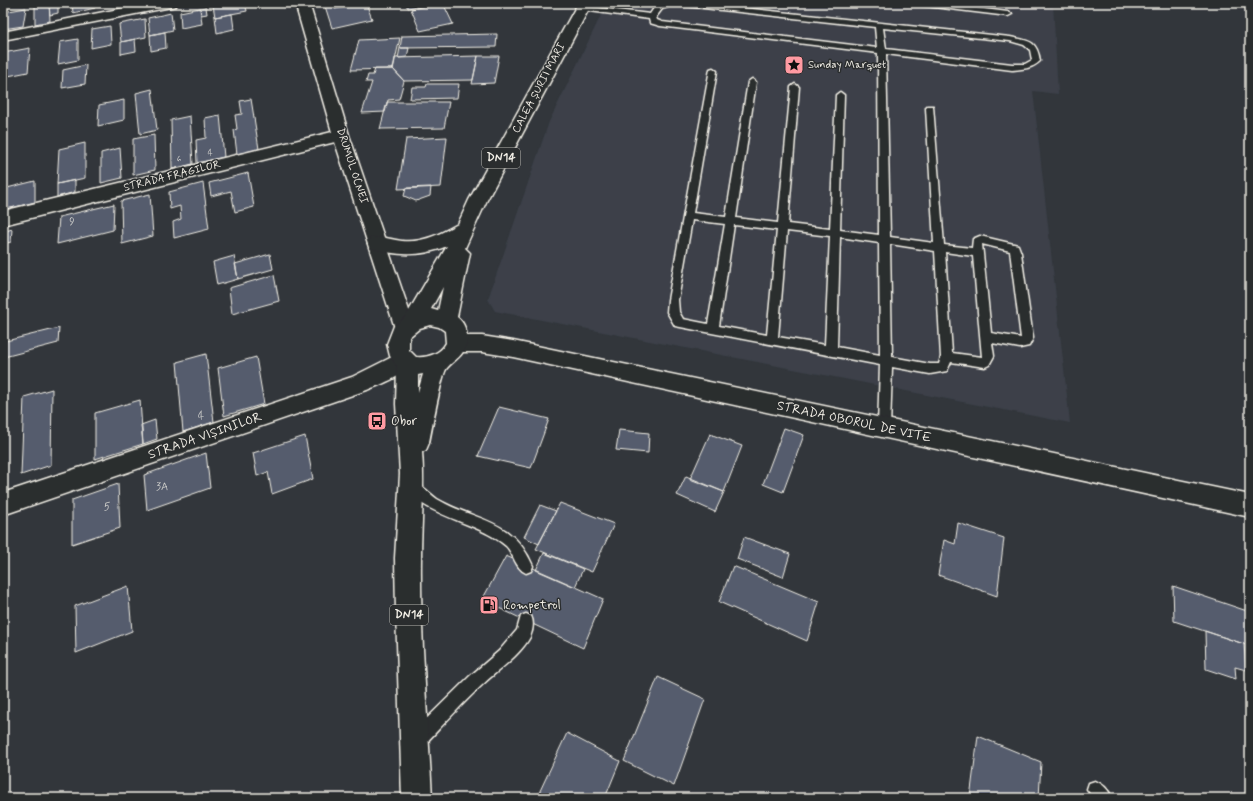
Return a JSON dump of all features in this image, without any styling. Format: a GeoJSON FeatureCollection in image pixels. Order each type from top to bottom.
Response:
{"type":"FeatureCollection","features":[{"type":"Feature","properties":{"kind":"street"},"geometry":{"type":"LineString","coordinates":[[3,36],[171,3]]}},
{"type":"Feature","properties":{"kind":"street","name":"DRUMUL OCNEI"},"geometry":{"type":"LineString","coordinates":[[302,3],[341,135],[377,243],[409,325]]}},
{"type":"Feature","properties":{"kind":"street","name":"CALEA ȘURII MARI"},"geometry":{"type":"LineString","coordinates":[[417,798],[408,558],[412,480],[406,361],[399,355],[397,341],[409,325],[464,233],[478,200],[583,6]]}},
{"type":"Feature","properties":{"kind":"street","name":"STRADA FRAGILOR"},"geometry":{"type":"LineString","coordinates":[[3,218],[341,135]]}},
{"type":"Feature","properties":{"kind":"street"},"geometry":{"type":"LineString","coordinates":[[377,243],[399,249],[420,248],[439,243],[464,233]]}},
{"type":"Feature","properties":{"kind":"street","name":"CALEA ȘURII MARI"},"geometry":{"type":"LineString","coordinates":[[446,320],[464,233]]}},
{"type":"Feature","properties":{"kind":"street"},"geometry":{"type":"LineString","coordinates":[[406,361],[416,366],[437,363],[453,352],[457,344],[458,337],[457,330],[446,320],[430,317],[409,325]]}},
{"type":"Feature","properties":{"kind":"street","name":"STRADA OBORUL DE VITE"},"geometry":{"type":"LineString","coordinates":[[457,344],[482,344],[513,349],[1250,506]]}},
{"type":"Feature","properties":{"kind":"street","name":"STRADA VIȘINILOR"},"geometry":{"type":"LineString","coordinates":[[3,504],[359,384],[406,361]]}},
{"type":"Feature","properties":{"kind":"street","name":"CALEA ȘURII MARI"},"geometry":{"type":"LineString","coordinates":[[412,480],[424,411],[437,363]]}},
{"type":"Feature","properties":{"kind":"lane"},"geometry":{"type":"LineString","coordinates":[[917,3],[1008,14]]}},
{"type":"Feature","properties":{"kind":"lane"},"geometry":{"type":"LineString","coordinates":[[670,4],[684,4],[1010,39],[1027,43],[1034,49],[1036,61],[1027,66],[1012,67],[882,52],[660,24],[653,21],[652,16],[659,7],[670,4]]}},
{"type":"Feature","properties":{"kind":"lane"},"geometry":{"type":"LineString","coordinates":[[583,6],[652,16]]}},
{"type":"Feature","properties":{"kind":"lane"},"geometry":{"type":"LineString","coordinates":[[879,25],[882,52],[886,361],[884,428]]}},
{"type":"Feature","properties":{"kind":"lane"},"geometry":{"type":"LineString","coordinates":[[713,71],[673,300],[673,312],[679,323],[831,349],[930,369],[943,368],[947,357],[930,108]]}},
{"type":"Feature","properties":{"kind":"lane"},"geometry":{"type":"LineString","coordinates":[[713,329],[752,82]]}},
{"type":"Feature","properties":{"kind":"lane"},"geometry":{"type":"LineString","coordinates":[[772,340],[795,87]]}},
{"type":"Feature","properties":{"kind":"lane"},"geometry":{"type":"LineString","coordinates":[[831,349],[840,95]]}},
{"type":"Feature","properties":{"kind":"lane"},"geometry":{"type":"LineString","coordinates":[[688,216],[835,233],[978,253]]}},
{"type":"Feature","properties":{"kind":"lane"},"geometry":{"type":"LineString","coordinates":[[947,357],[985,362],[988,356],[986,337],[977,242],[980,240],[1014,248],[1016,253],[1027,338],[1025,343],[1020,343],[986,337]]}},
{"type":"Feature","properties":{"kind":"lane"},"geometry":{"type":"LineString","coordinates":[[412,480],[433,503],[492,529],[511,542],[526,566]]}},
{"type":"Feature","properties":{"kind":"lane"},"geometry":{"type":"LineString","coordinates":[[414,743],[475,681],[504,656],[524,633],[526,621]]}},
{"type":"Feature","properties":{"kind":"shaded area"},"geometry":{"type":"Polygon","coordinates":[[[607,3],[1053,3],[1058,94],[1033,91],[1070,423],[495,311],[488,299],[549,122],[607,3]]]}},
{"type":"Feature","properties":{"kind":"building"},"geometry":{"type":"Polygon","coordinates":[[[49,3],[50,21],[35,24],[35,5],[49,3]]]}},
{"type":"Feature","properties":{"kind":"building"},"geometry":{"type":"Polygon","coordinates":[[[58,3],[58,13],[50,15],[49,5],[58,3]]]}},
{"type":"Feature","properties":{"kind":"building"},"geometry":{"type":"Polygon","coordinates":[[[72,3],[94,3],[95,8],[73,13],[72,3]]]}},
{"type":"Feature","properties":{"kind":"building"},"geometry":{"type":"Polygon","coordinates":[[[222,3],[245,3],[247,11],[215,17],[213,5],[222,3]]]}},
{"type":"Feature","properties":{"kind":"building"},"geometry":{"type":"Polygon","coordinates":[[[324,3],[333,3],[335,9],[366,3],[372,19],[332,28],[324,3]]]}},
{"type":"Feature","properties":{"kind":"building"},"geometry":{"type":"Polygon","coordinates":[[[405,3],[432,3],[408,8],[405,3]]]}},
{"type":"Feature","properties":{"kind":"building"},"geometry":{"type":"Polygon","coordinates":[[[443,3],[453,24],[420,31],[411,9],[443,3]]]}},
{"type":"Feature","properties":{"kind":"building"},"geometry":{"type":"Polygon","coordinates":[[[206,7],[207,14],[201,15],[200,8],[206,7]]]}},
{"type":"Feature","properties":{"kind":"building"},"geometry":{"type":"Polygon","coordinates":[[[26,8],[23,26],[3,29],[3,12],[26,8]]]}},
{"type":"Feature","properties":{"kind":"building"},"geometry":{"type":"Polygon","coordinates":[[[200,8],[202,24],[181,28],[180,12],[200,8]]]}},
{"type":"Feature","properties":{"kind":"building"},"geometry":{"type":"Polygon","coordinates":[[[171,13],[173,30],[150,35],[148,18],[171,13]]]}},
{"type":"Feature","properties":{"kind":"building"},"geometry":{"type":"Polygon","coordinates":[[[232,14],[234,29],[217,33],[215,17],[232,14]]]}},
{"type":"Feature","properties":{"kind":"building"},"geometry":{"type":"Polygon","coordinates":[[[145,19],[146,37],[121,42],[119,24],[145,19]]]}},
{"type":"Feature","properties":{"kind":"building"},"geometry":{"type":"Polygon","coordinates":[[[110,26],[111,44],[91,48],[92,29],[110,26]]]}},
{"type":"Feature","properties":{"kind":"building"},"geometry":{"type":"Polygon","coordinates":[[[165,32],[166,48],[151,51],[150,35],[165,32]]]}},
{"type":"Feature","properties":{"kind":"building"},"geometry":{"type":"Polygon","coordinates":[[[497,34],[496,47],[400,48],[402,36],[497,34]]]}},
{"type":"Feature","properties":{"kind":"building"},"geometry":{"type":"Polygon","coordinates":[[[400,38],[393,69],[351,70],[359,40],[400,38]]]}},
{"type":"Feature","properties":{"kind":"building"},"geometry":{"type":"Polygon","coordinates":[[[78,39],[78,60],[58,64],[60,42],[78,39]]]}},
{"type":"Feature","properties":{"kind":"building"},"geometry":{"type":"Polygon","coordinates":[[[135,39],[136,51],[121,54],[121,42],[135,39]]]}},
{"type":"Feature","properties":{"kind":"building"},"geometry":{"type":"Polygon","coordinates":[[[30,48],[28,72],[3,77],[3,53],[30,48]]]}},
{"type":"Feature","properties":{"kind":"building"},"geometry":{"type":"Polygon","coordinates":[[[400,48],[409,48],[407,57],[398,58],[400,48]]]}},
{"type":"Feature","properties":{"kind":"building"},"geometry":{"type":"Polygon","coordinates":[[[478,56],[473,80],[404,81],[393,69],[395,58],[478,56]]]}},
{"type":"Feature","properties":{"kind":"building"},"geometry":{"type":"Polygon","coordinates":[[[478,56],[499,56],[494,83],[472,84],[478,56]]]}},
{"type":"Feature","properties":{"kind":"building"},"geometry":{"type":"Polygon","coordinates":[[[86,65],[85,84],[62,88],[63,70],[86,65]]]}},
{"type":"Feature","properties":{"kind":"building"},"geometry":{"type":"Polygon","coordinates":[[[375,69],[393,69],[404,81],[399,99],[388,100],[385,112],[362,113],[372,82],[366,82],[368,75],[373,75],[375,69]]]}},
{"type":"Feature","properties":{"kind":"building"},"geometry":{"type":"Polygon","coordinates":[[[427,84],[459,84],[457,98],[410,99],[412,87],[426,87],[427,84]]]}},
{"type":"Feature","properties":{"kind":"building"},"geometry":{"type":"Polygon","coordinates":[[[152,89],[157,130],[140,134],[136,93],[152,89]]]}},
{"type":"Feature","properties":{"kind":"building"},"geometry":{"type":"Polygon","coordinates":[[[251,99],[259,149],[237,154],[234,130],[237,129],[235,115],[242,114],[240,101],[251,99]]]}},
{"type":"Feature","properties":{"kind":"building"},"geometry":{"type":"Polygon","coordinates":[[[124,100],[124,120],[98,126],[99,105],[124,100]]]}},
{"type":"Feature","properties":{"kind":"building"},"geometry":{"type":"Polygon","coordinates":[[[387,102],[449,102],[444,128],[380,129],[387,102]]]}},
{"type":"Feature","properties":{"kind":"building"},"geometry":{"type":"Polygon","coordinates":[[[220,115],[224,157],[197,163],[196,140],[206,138],[205,118],[220,115]]]}},
{"type":"Feature","properties":{"kind":"building"},"geometry":{"type":"Polygon","coordinates":[[[190,116],[193,164],[172,169],[171,120],[190,116]]]}},
{"type":"Feature","properties":{"kind":"building"},"geometry":{"type":"Polygon","coordinates":[[[154,135],[155,170],[133,175],[133,139],[154,135]]]}},
{"type":"Feature","properties":{"kind":"building"},"geometry":{"type":"Polygon","coordinates":[[[447,137],[441,187],[398,189],[406,139],[447,137]]]}},
{"type":"Feature","properties":{"kind":"building"},"geometry":{"type":"Polygon","coordinates":[[[85,143],[85,178],[57,184],[59,149],[85,143]]]}},
{"type":"Feature","properties":{"kind":"building"},"geometry":{"type":"Polygon","coordinates":[[[120,148],[122,178],[101,183],[101,153],[120,148]]]}},
{"type":"Feature","properties":{"kind":"building"},"geometry":{"type":"Polygon","coordinates":[[[248,173],[254,207],[235,212],[231,191],[211,196],[209,183],[248,173]]]}},
{"type":"Feature","properties":{"kind":"building"},"geometry":{"type":"Polygon","coordinates":[[[75,180],[75,192],[57,197],[57,184],[75,180]]]}},
{"type":"Feature","properties":{"kind":"building"},"geometry":{"type":"Polygon","coordinates":[[[35,181],[35,202],[3,210],[3,189],[35,181]]]}},
{"type":"Feature","properties":{"kind":"building"},"geometry":{"type":"Polygon","coordinates":[[[203,183],[209,229],[174,238],[173,222],[181,219],[180,206],[170,209],[169,192],[203,183]]]}},
{"type":"Feature","properties":{"kind":"building"},"geometry":{"type":"Polygon","coordinates":[[[431,187],[430,196],[416,201],[404,196],[406,188],[431,187]]]}},
{"type":"Feature","properties":{"kind":"building"},"geometry":{"type":"Polygon","coordinates":[[[150,194],[153,236],[122,244],[121,201],[150,194]]]}},
{"type":"Feature","properties":{"kind":"building"},"geometry":{"type":"Polygon","coordinates":[[[114,204],[113,230],[57,244],[59,217],[114,204]]]}},
{"type":"Feature","properties":{"kind":"building"},"geometry":{"type":"Polygon","coordinates":[[[12,229],[11,242],[3,244],[3,232],[12,229]]]}},
{"type":"Feature","properties":{"kind":"building"},"geometry":{"type":"Polygon","coordinates":[[[270,254],[273,269],[238,279],[235,264],[270,254]]]}},
{"type":"Feature","properties":{"kind":"building"},"geometry":{"type":"Polygon","coordinates":[[[234,256],[238,279],[217,285],[213,262],[234,256]]]}},
{"type":"Feature","properties":{"kind":"building"},"geometry":{"type":"Polygon","coordinates":[[[274,275],[279,301],[232,314],[229,288],[274,275]]]}},
{"type":"Feature","properties":{"kind":"building"},"geometry":{"type":"Polygon","coordinates":[[[59,328],[58,343],[4,357],[6,341],[59,328]]]}},
{"type":"Feature","properties":{"kind":"building"},"geometry":{"type":"Polygon","coordinates":[[[206,354],[214,422],[183,432],[177,362],[206,354]]]}},
{"type":"Feature","properties":{"kind":"building"},"geometry":{"type":"Polygon","coordinates":[[[256,357],[264,404],[224,416],[218,368],[256,357]]]}},
{"type":"Feature","properties":{"kind":"building"},"geometry":{"type":"Polygon","coordinates":[[[52,389],[51,465],[21,475],[24,397],[52,389]]]}},
{"type":"Feature","properties":{"kind":"building"},"geometry":{"type":"Polygon","coordinates":[[[140,400],[143,444],[95,459],[95,413],[140,400]]]}},
{"type":"Feature","properties":{"kind":"building"},"geometry":{"type":"Polygon","coordinates":[[[499,407],[549,419],[531,468],[478,456],[499,407]]]}},
{"type":"Feature","properties":{"kind":"building"},"geometry":{"type":"Polygon","coordinates":[[[155,420],[157,439],[143,444],[141,425],[155,420]]]}},
{"type":"Feature","properties":{"kind":"building"},"geometry":{"type":"Polygon","coordinates":[[[784,428],[804,435],[783,492],[763,484],[784,428]]]}},
{"type":"Feature","properties":{"kind":"building"},"geometry":{"type":"Polygon","coordinates":[[[619,430],[649,433],[648,453],[616,450],[619,430]]]}},
{"type":"Feature","properties":{"kind":"building"},"geometry":{"type":"Polygon","coordinates":[[[710,434],[742,446],[724,492],[690,479],[710,434]]]}},
{"type":"Feature","properties":{"kind":"building"},"geometry":{"type":"Polygon","coordinates":[[[305,436],[313,479],[272,494],[268,472],[257,476],[253,453],[305,436]]]}},
{"type":"Feature","properties":{"kind":"building"},"geometry":{"type":"Polygon","coordinates":[[[206,453],[210,488],[147,510],[144,475],[206,453]]]}},
{"type":"Feature","properties":{"kind":"building"},"geometry":{"type":"Polygon","coordinates":[[[686,476],[724,492],[715,512],[677,495],[686,476]]]}},
{"type":"Feature","properties":{"kind":"building"},"geometry":{"type":"Polygon","coordinates":[[[118,484],[120,528],[72,544],[72,500],[118,484]]]}},
{"type":"Feature","properties":{"kind":"building"},"geometry":{"type":"Polygon","coordinates":[[[560,503],[614,524],[592,572],[536,549],[560,503]]]}},
{"type":"Feature","properties":{"kind":"building"},"geometry":{"type":"Polygon","coordinates":[[[540,505],[556,511],[539,544],[524,537],[540,505]]]}},
{"type":"Feature","properties":{"kind":"building"},"geometry":{"type":"Polygon","coordinates":[[[958,523],[1004,538],[997,596],[938,575],[944,540],[955,544],[958,523]]]}},
{"type":"Feature","properties":{"kind":"building"},"geometry":{"type":"Polygon","coordinates":[[[4,525],[4,570],[3,570],[3,526],[4,525]]]}},
{"type":"Feature","properties":{"kind":"building"},"geometry":{"type":"Polygon","coordinates":[[[744,537],[790,554],[783,577],[737,559],[744,537]]]}},
{"type":"Feature","properties":{"kind":"building"},"geometry":{"type":"Polygon","coordinates":[[[544,553],[583,569],[575,587],[536,570],[544,553]]]}},
{"type":"Feature","properties":{"kind":"building"},"geometry":{"type":"Polygon","coordinates":[[[506,556],[603,599],[583,648],[482,600],[506,556]]]}},
{"type":"Feature","properties":{"kind":"building"},"geometry":{"type":"Polygon","coordinates":[[[733,566],[819,602],[807,641],[719,602],[733,566]]]}},
{"type":"Feature","properties":{"kind":"building"},"geometry":{"type":"Polygon","coordinates":[[[128,586],[132,631],[76,653],[75,606],[128,586]]]}},
{"type":"Feature","properties":{"kind":"building"},"geometry":{"type":"Polygon","coordinates":[[[1173,586],[1250,612],[1250,646],[1174,621],[1173,586]]]}},
{"type":"Feature","properties":{"kind":"building"},"geometry":{"type":"Polygon","coordinates":[[[1205,631],[1244,644],[1246,670],[1235,667],[1236,679],[1206,669],[1205,631]]]}},
{"type":"Feature","properties":{"kind":"building"},"geometry":{"type":"Polygon","coordinates":[[[658,677],[705,699],[674,786],[624,761],[658,677]]]}},
{"type":"Feature","properties":{"kind":"building"},"geometry":{"type":"Polygon","coordinates":[[[567,733],[620,761],[605,798],[548,798],[539,793],[567,733]]]}},
{"type":"Feature","properties":{"kind":"building"},"geometry":{"type":"Polygon","coordinates":[[[978,736],[1041,762],[1039,798],[970,798],[978,736]]]}},
{"type":"Feature","properties":{"kind":"place","name":"Sunday Marquet"},"geometry":{"type":"Point","coordinates":[794,65]}},
{"type":"Feature","properties":{"kind":"place","name":"Obor"},"geometry":{"type":"Point","coordinates":[377,421]}},
{"type":"Feature","properties":{"kind":"place","name":"Rompetrol"},"geometry":{"type":"Point","coordinates":[489,605]}}]}
